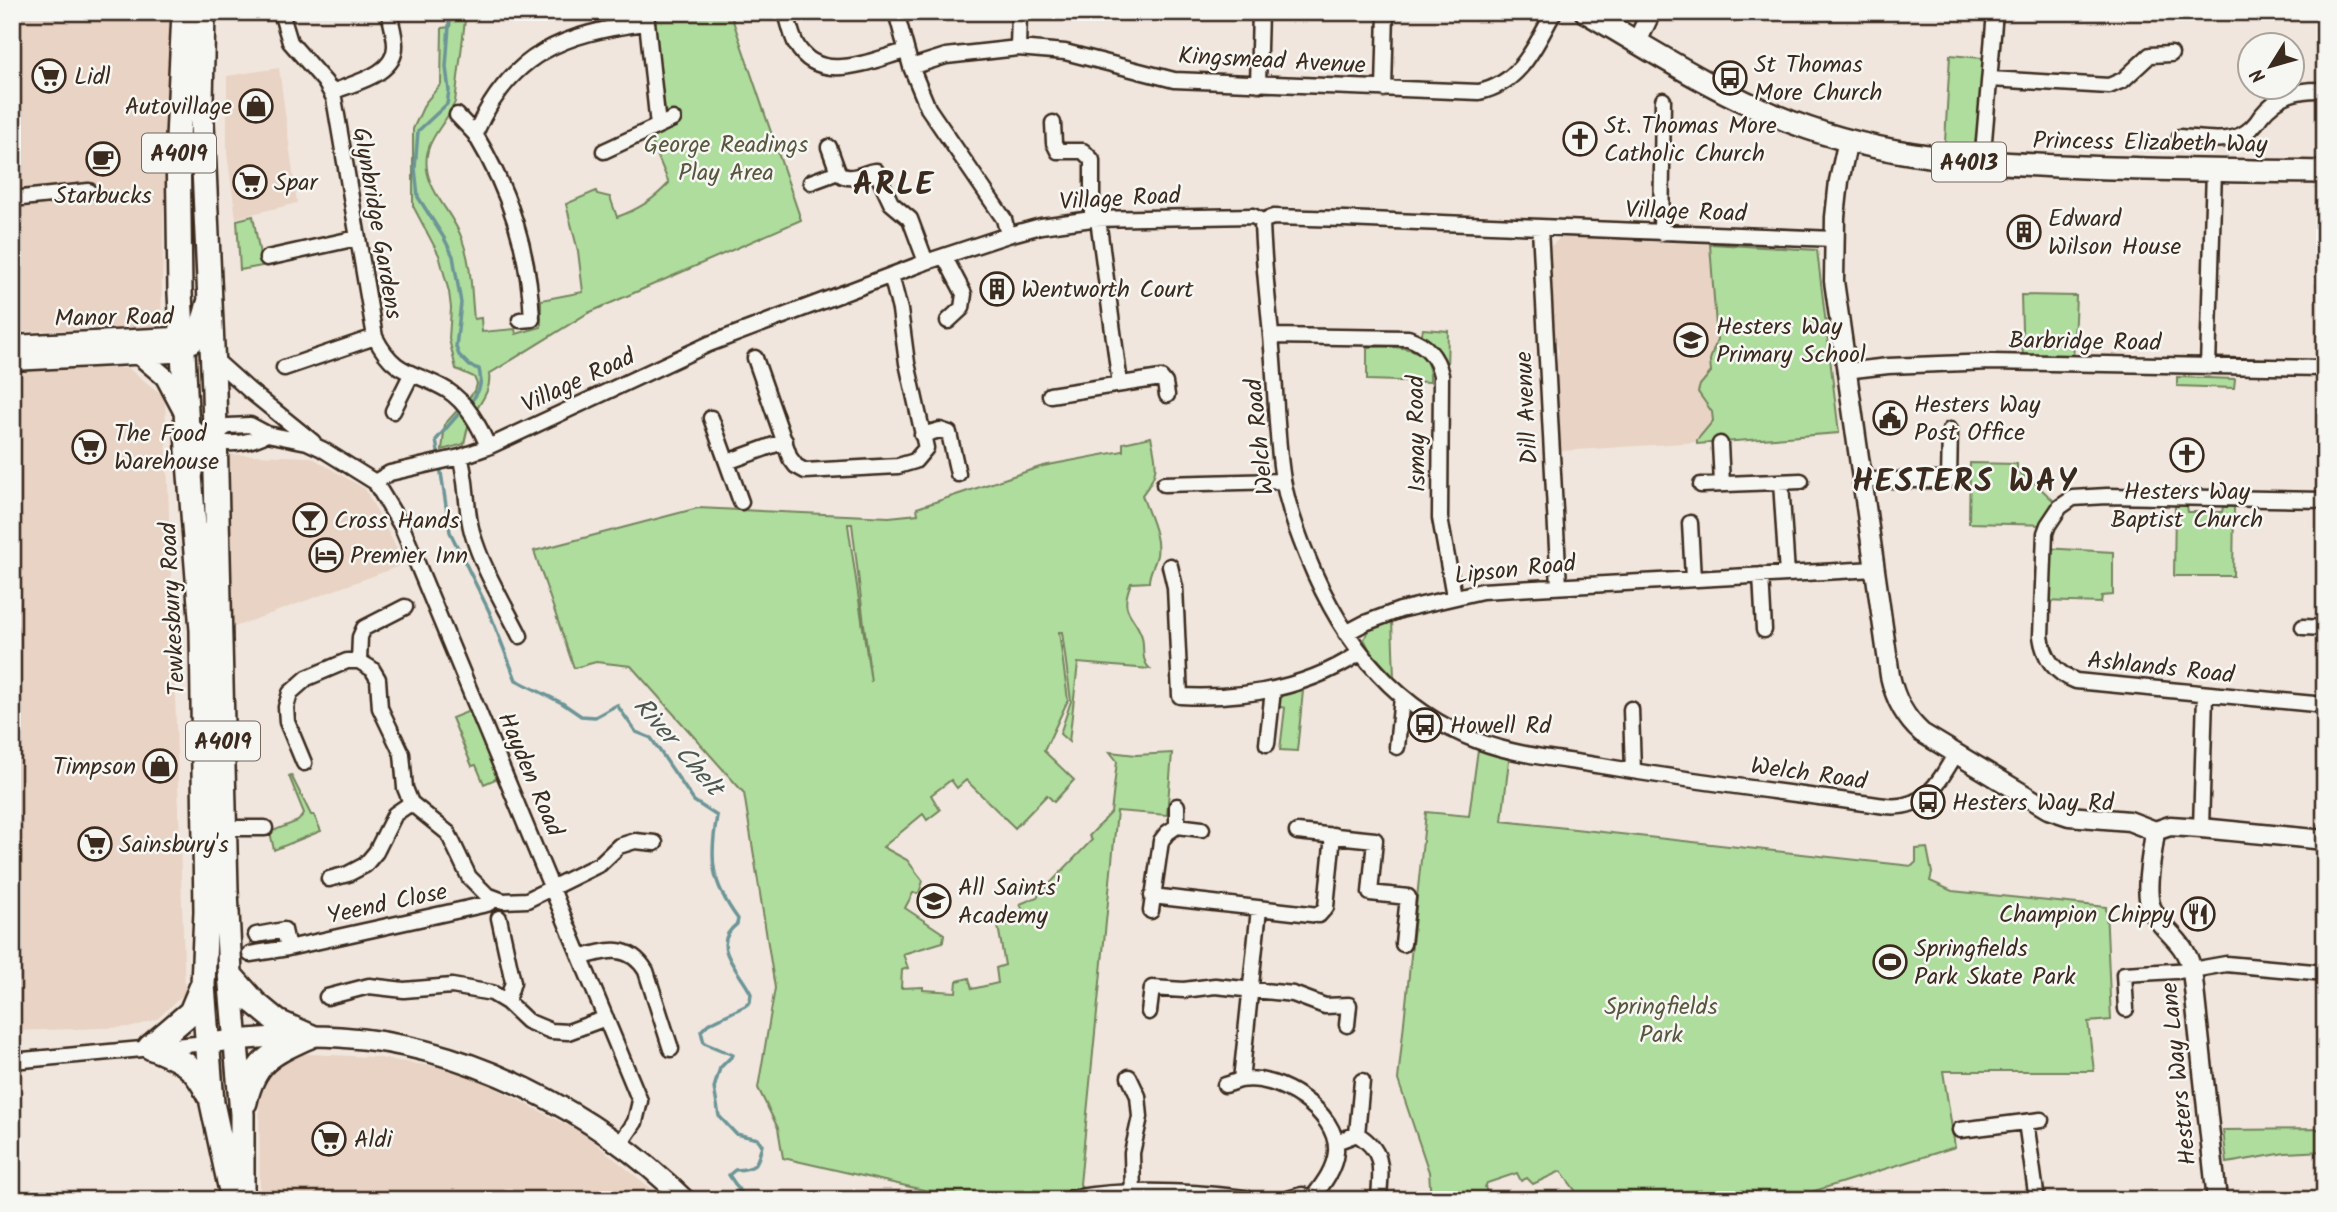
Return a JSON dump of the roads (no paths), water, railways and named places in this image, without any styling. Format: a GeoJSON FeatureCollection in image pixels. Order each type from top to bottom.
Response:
{"type":"FeatureCollection","features":[{"type":"Feature","properties":{"kind":"highway","name":"Tewkesbury Road"},"geometry":{"type":"LineString","coordinates":[[184,12],[178,138],[187,418],[202,630],[206,911],[203,985],[212,1103],[233,1200]]}},
{"type":"Feature","properties":{"kind":"highway","name":"Tewkesbury Road"},"geometry":{"type":"LineString","coordinates":[[203,12],[201,101],[212,357],[226,891],[242,1114],[242,1200]]}},
{"type":"Feature","properties":{"kind":"highway"},"geometry":{"type":"LineString","coordinates":[[207,1043],[220,1028],[217,918],[226,891]]}},
{"type":"Feature","properties":{"kind":"highway"},"geometry":{"type":"LineString","coordinates":[[230,976],[255,1003],[278,1022],[310,1036]]}},
{"type":"Feature","properties":{"kind":"highway"},"geometry":{"type":"LineString","coordinates":[[203,985],[191,1012],[150,1047],[192,1068],[201,1079],[212,1103]]}},
{"type":"Feature","properties":{"kind":"highway"},"geometry":{"type":"LineString","coordinates":[[242,1114],[249,1085],[261,1066],[272,1054],[310,1036]]}},
{"type":"Feature","properties":{"kind":"highway"},"geometry":{"type":"LineString","coordinates":[[227,1174],[232,1160],[223,1057],[237,1039]]}},
{"type":"Feature","properties":{"kind":"main road","name":"Princess Elizabeth Way"},"geometry":{"type":"LineString","coordinates":[[1586,12],[1747,103],[1792,122],[1849,140],[1925,157],[1982,164],[2325,172]]}},
{"type":"Feature","properties":{"kind":"main road"},"geometry":{"type":"LineString","coordinates":[[207,1043],[237,1039],[341,1037],[422,1051],[466,1064],[543,1097],[620,1143],[660,1175],[685,1200]]}},
{"type":"Feature","properties":{"kind":"street","name":"Glynbridge Gardens"},"geometry":{"type":"LineString","coordinates":[[281,12],[290,42],[332,92],[375,337],[390,360],[411,375],[442,388],[455,397],[472,416],[488,447]]}},
{"type":"Feature","properties":{"kind":"street"},"geometry":{"type":"LineString","coordinates":[[332,92],[380,72],[389,64],[395,46],[389,12]]}},
{"type":"Feature","properties":{"kind":"street"},"geometry":{"type":"LineString","coordinates":[[786,12],[800,49],[811,60],[824,67],[840,68],[906,51]]}},
{"type":"Feature","properties":{"kind":"street"},"geometry":{"type":"LineString","coordinates":[[897,12],[911,67],[928,108],[1004,219],[1008,235]]}},
{"type":"Feature","properties":{"kind":"street"},"geometry":{"type":"LineString","coordinates":[[1018,48],[1019,12]]}},
{"type":"Feature","properties":{"kind":"street"},"geometry":{"type":"LineString","coordinates":[[1258,84],[1261,12]]}},
{"type":"Feature","properties":{"kind":"street"},"geometry":{"type":"LineString","coordinates":[[1384,89],[1386,12]]}},
{"type":"Feature","properties":{"kind":"street","name":"Kingsmead Avenue"},"geometry":{"type":"LineString","coordinates":[[911,67],[946,56],[1018,48],[1065,52],[1174,80],[1469,93],[1499,86],[1522,67],[1554,12]]}},
{"type":"Feature","properties":{"kind":"street"},"geometry":{"type":"LineString","coordinates":[[1637,42],[1651,12]]}},
{"type":"Feature","properties":{"kind":"street"},"geometry":{"type":"LineString","coordinates":[[1982,164],[1995,12]]}},
{"type":"Feature","properties":{"kind":"street"},"geometry":{"type":"LineString","coordinates":[[475,134],[487,109],[503,86],[545,50],[591,31],[646,18],[658,126]]}},
{"type":"Feature","properties":{"kind":"street"},"geometry":{"type":"LineString","coordinates":[[1990,79],[2109,86],[2120,83],[2150,55],[2171,54]]}},
{"type":"Feature","properties":{"kind":"street"},"geometry":{"type":"LineString","coordinates":[[2180,137],[2227,138],[2241,135],[2252,128],[2268,107],[2282,96],[2298,90],[2325,90]]}},
{"type":"Feature","properties":{"kind":"street"},"geometry":{"type":"LineString","coordinates":[[1661,233],[1663,100]]}},
{"type":"Feature","properties":{"kind":"street"},"geometry":{"type":"LineString","coordinates":[[457,116],[475,134],[504,189],[523,247],[532,319],[520,320]]}},
{"type":"Feature","properties":{"kind":"street"},"geometry":{"type":"LineString","coordinates":[[604,150],[673,119]]}},
{"type":"Feature","properties":{"kind":"street"},"geometry":{"type":"LineString","coordinates":[[1054,123],[1054,143],[1058,151],[1083,151],[1092,160],[1095,219],[1120,384]]}},
{"type":"Feature","properties":{"kind":"street"},"geometry":{"type":"LineString","coordinates":[[1849,140],[1839,181],[1834,281],[1890,676],[1896,696],[1912,724],[1955,755],[2048,809],[2069,816],[2129,821],[2155,831],[2170,826],[2325,841]]}},
{"type":"Feature","properties":{"kind":"street"},"geometry":{"type":"LineString","coordinates":[[829,147],[842,177],[849,178],[874,170],[877,172],[891,203],[910,219],[926,262]]}},
{"type":"Feature","properties":{"kind":"street"},"geometry":{"type":"LineString","coordinates":[[2208,367],[2214,170]]}},
{"type":"Feature","properties":{"kind":"street"},"geometry":{"type":"LineString","coordinates":[[811,182],[838,172]]}},
{"type":"Feature","properties":{"kind":"street"},"geometry":{"type":"LineString","coordinates":[[12,199],[89,191]]}},
{"type":"Feature","properties":{"kind":"street","name":"Village Road"},"geometry":{"type":"LineString","coordinates":[[375,482],[390,473],[456,458],[488,447],[709,344],[926,262],[1041,226],[1095,219],[1253,216],[1262,221],[1273,217],[1834,239]]}},
{"type":"Feature","properties":{"kind":"street","name":"Welch Road"},"geometry":{"type":"LineString","coordinates":[[1262,221],[1283,481],[1295,523],[1311,567],[1346,633],[1381,678],[1402,697],[1449,728],[1500,748],[1633,771],[1893,807],[1909,805],[1926,797],[1938,784],[1955,755]]}},
{"type":"Feature","properties":{"kind":"street","name":"Dill Avenue"},"geometry":{"type":"LineString","coordinates":[[1539,228],[1559,586]]}},
{"type":"Feature","properties":{"kind":"street"},"geometry":{"type":"LineString","coordinates":[[267,258],[357,238]]}},
{"type":"Feature","properties":{"kind":"street"},"geometry":{"type":"LineString","coordinates":[[944,256],[964,295],[962,308],[948,321]]}},
{"type":"Feature","properties":{"kind":"street"},"geometry":{"type":"LineString","coordinates":[[755,358],[793,463],[805,471],[909,464],[920,458],[926,448],[891,275]]}},
{"type":"Feature","properties":{"kind":"street"},"geometry":{"type":"LineString","coordinates":[[185,342],[202,323],[209,290]]}},
{"type":"Feature","properties":{"kind":"street","name":"Ismay Road"},"geometry":{"type":"LineString","coordinates":[[1272,336],[1408,338],[1432,353],[1441,375],[1440,519],[1454,596]]}},
{"type":"Feature","properties":{"kind":"street","name":"Manor Road"},"geometry":{"type":"LineString","coordinates":[[12,345],[159,337],[185,342],[212,357]]}},
{"type":"Feature","properties":{"kind":"street"},"geometry":{"type":"LineString","coordinates":[[284,369],[375,337]]}},
{"type":"Feature","properties":{"kind":"street","name":"Manor Road"},"geometry":{"type":"LineString","coordinates":[[12,361],[172,353],[185,342]]}},
{"type":"Feature","properties":{"kind":"street"},"geometry":{"type":"LineString","coordinates":[[139,355],[165,377],[198,433],[213,439],[197,461],[191,494]]}},
{"type":"Feature","properties":{"kind":"street","name":"Hayden Road"},"geometry":{"type":"LineString","coordinates":[[212,357],[322,449]]}},
{"type":"Feature","properties":{"kind":"street","name":"Barbridge Road"},"geometry":{"type":"LineString","coordinates":[[1845,371],[1888,366],[1991,362],[2325,368]]}},
{"type":"Feature","properties":{"kind":"street"},"geometry":{"type":"LineString","coordinates":[[393,411],[411,375]]}},
{"type":"Feature","properties":{"kind":"street"},"geometry":{"type":"LineString","coordinates":[[1050,395],[1161,378],[1165,383],[1167,395]]}},
{"type":"Feature","properties":{"kind":"street"},"geometry":{"type":"LineString","coordinates":[[257,396],[264,411],[267,434]]}},
{"type":"Feature","properties":{"kind":"street"},"geometry":{"type":"LineString","coordinates":[[711,418],[741,502]]}},
{"type":"Feature","properties":{"kind":"street"},"geometry":{"type":"LineString","coordinates":[[922,435],[940,430],[949,433],[958,474]]}},
{"type":"Feature","properties":{"kind":"street"},"geometry":{"type":"LineString","coordinates":[[1862,480],[1949,480],[1950,430]]}},
{"type":"Feature","properties":{"kind":"street","name":"Hayden Road"},"geometry":{"type":"LineString","coordinates":[[213,439],[253,441],[267,434],[307,442],[375,482],[402,527],[640,1101],[635,1122],[620,1143]]}},
{"type":"Feature","properties":{"kind":"street"},"geometry":{"type":"LineString","coordinates":[[727,462],[785,442]]}},
{"type":"Feature","properties":{"kind":"street"},"geometry":{"type":"LineString","coordinates":[[1720,444],[1722,484]]}},
{"type":"Feature","properties":{"kind":"street"},"geometry":{"type":"LineString","coordinates":[[456,458],[465,472],[468,512],[474,539],[520,636]]}},
{"type":"Feature","properties":{"kind":"street"},"geometry":{"type":"LineString","coordinates":[[1164,484],[1283,481]]}},
{"type":"Feature","properties":{"kind":"street"},"geometry":{"type":"LineString","coordinates":[[1701,485],[1801,481]]}},
{"type":"Feature","properties":{"kind":"street"},"geometry":{"type":"LineString","coordinates":[[1781,482],[1787,574]]}},
{"type":"Feature","properties":{"kind":"street","name":"Ashlands Road"},"geometry":{"type":"LineString","coordinates":[[2325,500],[2082,495],[2066,502],[2051,518],[2045,534],[2041,636],[2043,648],[2054,667],[2063,676],[2076,681],[2325,705]]}},
{"type":"Feature","properties":{"kind":"street"},"geometry":{"type":"LineString","coordinates":[[1690,523],[1693,579]]}},
{"type":"Feature","properties":{"kind":"street"},"geometry":{"type":"LineString","coordinates":[[1170,566],[1175,587],[1180,696],[1228,696],[1273,690],[1324,673],[1360,653]]}},
{"type":"Feature","properties":{"kind":"street","name":"Lipson Road"},"geometry":{"type":"LineString","coordinates":[[1346,633],[1400,610],[1482,591],[1875,569]]}},
{"type":"Feature","properties":{"kind":"street"},"geometry":{"type":"LineString","coordinates":[[1761,575],[1765,630]]}},
{"type":"Feature","properties":{"kind":"street"},"geometry":{"type":"LineString","coordinates":[[359,661],[359,637],[364,628],[405,607]]}},
{"type":"Feature","properties":{"kind":"street"},"geometry":{"type":"LineString","coordinates":[[2303,627],[2325,628]]}},
{"type":"Feature","properties":{"kind":"street"},"geometry":{"type":"LineString","coordinates":[[304,763],[287,722],[286,707],[290,693],[307,678],[347,661],[359,661],[372,668],[378,679],[380,708],[402,754],[405,788],[411,803],[442,826],[454,842],[469,877],[480,890],[495,899]]}},
{"type":"Feature","properties":{"kind":"street"},"geometry":{"type":"LineString","coordinates":[[1267,744],[1273,690]]}},
{"type":"Feature","properties":{"kind":"street"},"geometry":{"type":"LineString","coordinates":[[2201,828],[2205,695]]}},
{"type":"Feature","properties":{"kind":"street"},"geometry":{"type":"LineString","coordinates":[[1397,747],[1402,697]]}},
{"type":"Feature","properties":{"kind":"street"},"geometry":{"type":"LineString","coordinates":[[1631,709],[1633,771]]}},
{"type":"Feature","properties":{"kind":"street"},"geometry":{"type":"LineString","coordinates":[[329,879],[348,874],[365,865],[376,852],[395,814],[411,803]]}},
{"type":"Feature","properties":{"kind":"street"},"geometry":{"type":"LineString","coordinates":[[1177,806],[1177,826]]}},
{"type":"Feature","properties":{"kind":"street"},"geometry":{"type":"LineString","coordinates":[[1151,911],[1159,846],[1167,833],[1177,826],[1202,829]]}},
{"type":"Feature","properties":{"kind":"street"},"geometry":{"type":"LineString","coordinates":[[224,828],[265,828]]}},
{"type":"Feature","properties":{"kind":"street","name":"Hesters Way Lane"},"geometry":{"type":"LineString","coordinates":[[2155,831],[2149,882],[2150,905],[2158,919],[2185,950],[2192,970],[2217,1200]]}},
{"type":"Feature","properties":{"kind":"street"},"geometry":{"type":"LineString","coordinates":[[1297,832],[1375,840],[1370,893],[1408,897],[1403,944]]}},
{"type":"Feature","properties":{"kind":"street"},"geometry":{"type":"LineString","coordinates":[[1152,896],[1316,916],[1326,907],[1333,835]]}},
{"type":"Feature","properties":{"kind":"street","name":"Yeend Close"},"geometry":{"type":"LineString","coordinates":[[250,954],[487,904],[495,899],[511,902],[527,900],[600,864],[619,846],[635,841],[655,843]]}},
{"type":"Feature","properties":{"kind":"street"},"geometry":{"type":"LineString","coordinates":[[1241,1080],[1259,909]]}},
{"type":"Feature","properties":{"kind":"street"},"geometry":{"type":"LineString","coordinates":[[499,918],[513,982],[507,1002]]}},
{"type":"Feature","properties":{"kind":"street"},"geometry":{"type":"LineString","coordinates":[[256,935],[284,930],[288,948]]}},
{"type":"Feature","properties":{"kind":"street"},"geometry":{"type":"LineString","coordinates":[[581,958],[611,950],[627,953],[639,961],[646,971],[671,1049]]}},
{"type":"Feature","properties":{"kind":"street"},"geometry":{"type":"LineString","coordinates":[[2126,1009],[2124,974],[2192,970],[2226,964],[2325,972]]}},
{"type":"Feature","properties":{"kind":"street"},"geometry":{"type":"LineString","coordinates":[[1149,1012],[1148,984],[1184,990],[1216,986],[1293,994],[1325,1006],[1349,1005],[1347,1025]]}},
{"type":"Feature","properties":{"kind":"street"},"geometry":{"type":"LineString","coordinates":[[327,997],[369,986],[404,990],[453,986],[483,990],[507,1002],[527,1021],[551,1031],[568,1032],[606,1018]]}},
{"type":"Feature","properties":{"kind":"street"},"geometry":{"type":"LineString","coordinates":[[12,1061],[207,1043]]}},
{"type":"Feature","properties":{"kind":"street"},"geometry":{"type":"LineString","coordinates":[[1129,1076],[1140,1106],[1139,1128],[1132,1153],[1133,1195]]}},
{"type":"Feature","properties":{"kind":"street"},"geometry":{"type":"LineString","coordinates":[[1225,1085],[1241,1080],[1282,1087],[1300,1095],[1322,1115],[1336,1142],[1331,1171],[1309,1200],[1303,1197],[1291,1200]]}},
{"type":"Feature","properties":{"kind":"street"},"geometry":{"type":"LineString","coordinates":[[1357,1134],[1362,1081]]}},
{"type":"Feature","properties":{"kind":"street"},"geometry":{"type":"LineString","coordinates":[[1959,1129],[2034,1121],[2037,1200]]}},
{"type":"Feature","properties":{"kind":"street"},"geometry":{"type":"LineString","coordinates":[[1336,1142],[1357,1134]]}},
{"type":"Feature","properties":{"kind":"street"},"geometry":{"type":"LineString","coordinates":[[1357,1134],[1367,1140],[1380,1160],[1379,1198]]}},
{"type":"Feature","properties":{"kind":"street"},"geometry":{"type":"LineString","coordinates":[[1072,1200],[1133,1195],[1245,1200]]}},
{"type":"Feature","properties":{"kind":"waterway","name":"River Chelt"},"geometry":{"type":"LineString","coordinates":[[450,12],[446,67],[449,91],[447,104],[418,131],[415,168],[418,197],[453,256],[461,303],[456,347],[459,355],[470,366],[479,369],[479,388],[468,405]]}},
{"type":"Feature","properties":{"kind":"waterway","name":"River Chelt"},"geometry":{"type":"LineString","coordinates":[[439,458],[436,440],[462,410]]}},
{"type":"Feature","properties":{"kind":"waterway","name":"River Chelt"},"geometry":{"type":"LineString","coordinates":[[440,466],[450,532],[489,611],[516,680],[562,703],[581,716],[595,717],[617,705],[636,732],[651,738],[694,801],[717,816],[713,845],[714,870],[722,893],[738,919],[725,941],[726,949],[751,994],[750,1002],[745,1006],[708,1024],[701,1031],[704,1043],[733,1055],[720,1068],[714,1088],[719,1116],[736,1134],[758,1139],[762,1145],[754,1165],[735,1170],[729,1175],[746,1200]]}},
{"type":"Feature","properties":{"kind":"place","name":"Lidl"},"geometry":{"type":"Point","coordinates":[49,76]}},
{"type":"Feature","properties":{"kind":"place","name":"St Thomas More Church"},"geometry":{"type":"Point","coordinates":[1730,78]}},
{"type":"Feature","properties":{"kind":"place","name":"Autovillage"},"geometry":{"type":"Point","coordinates":[256,106]}},
{"type":"Feature","properties":{"kind":"place","name":"St. Thomas More Catholic Church"},"geometry":{"type":"Point","coordinates":[1580,139]}},
{"type":"Feature","properties":{"kind":"place","name":"Starbucks"},"geometry":{"type":"Point","coordinates":[103,159]}},
{"type":"Feature","properties":{"kind":"place","name":"Spar"},"geometry":{"type":"Point","coordinates":[250,182]}},
{"type":"Feature","properties":{"kind":"place","name":"Edward Wilson House"},"geometry":{"type":"Point","coordinates":[2024,232]}},
{"type":"Feature","properties":{"kind":"place","name":"Wentworth Court"},"geometry":{"type":"Point","coordinates":[997,289]}},
{"type":"Feature","properties":{"kind":"place","name":"Hesters Way Primary School"},"geometry":{"type":"Point","coordinates":[1691,340]}},
{"type":"Feature","properties":{"kind":"place","name":"Hesters Way Post Office"},"geometry":{"type":"Point","coordinates":[1890,418]}},
{"type":"Feature","properties":{"kind":"place","name":"The Food Warehouse"},"geometry":{"type":"Point","coordinates":[89,447]}},
{"type":"Feature","properties":{"kind":"place","name":"Hesters Way Baptist Church"},"geometry":{"type":"Point","coordinates":[2187,455]}},
{"type":"Feature","properties":{"kind":"place","name":"Cross Hands"},"geometry":{"type":"Point","coordinates":[310,520]}},
{"type":"Feature","properties":{"kind":"place","name":"Premier Inn"},"geometry":{"type":"Point","coordinates":[326,555]}},
{"type":"Feature","properties":{"kind":"place","name":"Howell Rd"},"geometry":{"type":"Point","coordinates":[1425,725]}},
{"type":"Feature","properties":{"kind":"place","name":"Timpson"},"geometry":{"type":"Point","coordinates":[160,766]}},
{"type":"Feature","properties":{"kind":"place","name":"Hesters Way Rd"},"geometry":{"type":"Point","coordinates":[1928,802]}},
{"type":"Feature","properties":{"kind":"place","name":"Sainsbury's"},"geometry":{"type":"Point","coordinates":[95,844]}},
{"type":"Feature","properties":{"kind":"place","name":"All Saints' Academy"},"geometry":{"type":"Point","coordinates":[934,901]}},
{"type":"Feature","properties":{"kind":"place","name":"Champion Chippy"},"geometry":{"type":"Point","coordinates":[2198,914]}},
{"type":"Feature","properties":{"kind":"place","name":"Springfields Park Skate Park"},"geometry":{"type":"Point","coordinates":[1890,962]}},
{"type":"Feature","properties":{"kind":"place","name":"Aldi"},"geometry":{"type":"Point","coordinates":[329,1139]}},
{"type":"Feature","properties":{"kind":"district","name":"ARLE"},"geometry":{"type":"Point","coordinates":[894,183]}},
{"type":"Feature","properties":{"kind":"district","name":"HESTERS WAY"},"geometry":{"type":"Point","coordinates":[1965,480]}},
{"type":"Feature","properties":{"kind":"park label","name":"George Readings Play Area"},"geometry":{"type":"Point","coordinates":[726,158]}},
{"type":"Feature","properties":{"kind":"park label","name":"Springfields Park"},"geometry":{"type":"Point","coordinates":[1661,1020]}}]}
